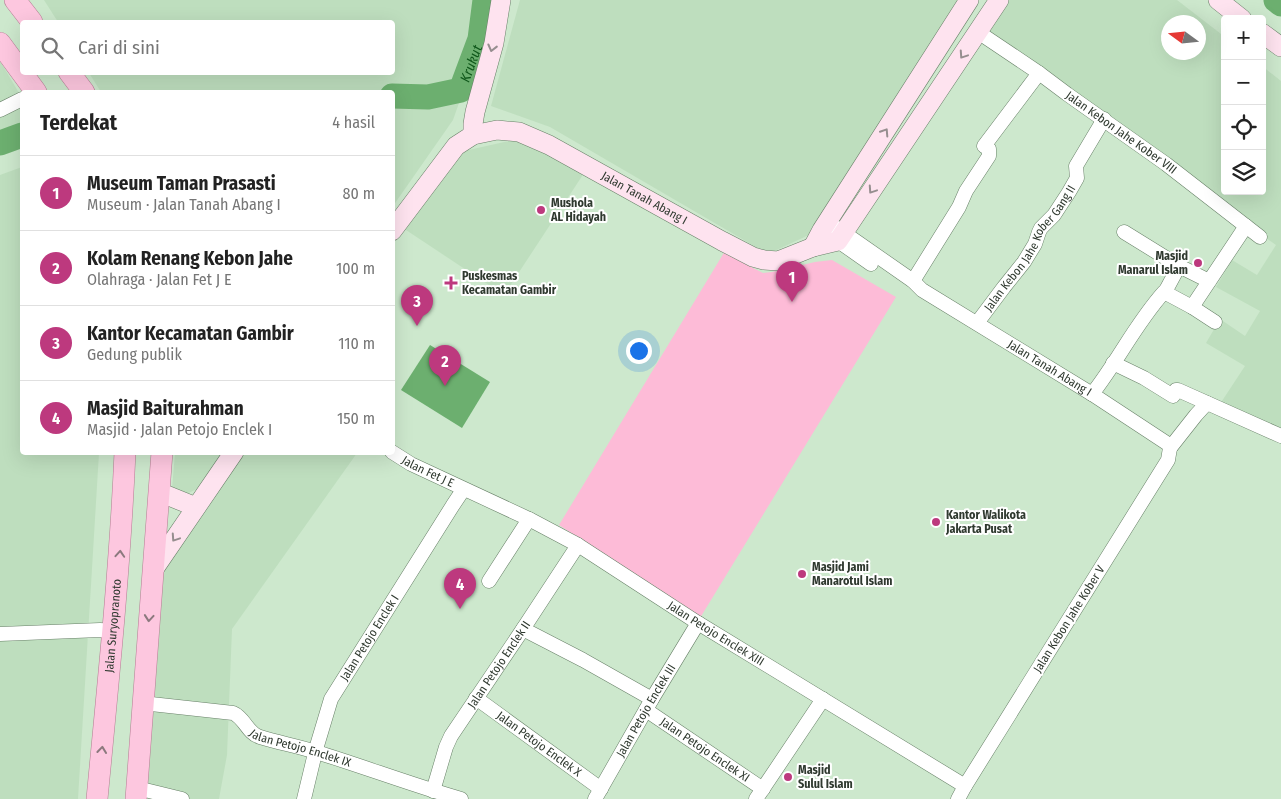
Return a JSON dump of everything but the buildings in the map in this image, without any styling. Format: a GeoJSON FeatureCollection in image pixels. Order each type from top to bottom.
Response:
{"type":"FeatureCollection","features":[{"type":"Feature","properties":{"kind":"main road"},"geometry":{"type":"LineString","coordinates":[[15,0],[30,20]]}},
{"type":"Feature","properties":{"kind":"main road"},"geometry":{"type":"LineString","coordinates":[[0,43],[20,70]]}},
{"type":"Feature","properties":{"kind":"main road"},"geometry":{"type":"LineString","coordinates":[[24,75],[35,90]]}},
{"type":"Feature","properties":{"kind":"main road","name":"Jalan Suryopranoto"},"geometry":{"type":"LineString","coordinates":[[97,799],[114,631],[123,512],[125,455]]}},
{"type":"Feature","properties":{"kind":"main road"},"geometry":{"type":"LineString","coordinates":[[136,793],[162,455]]}},
{"type":"Feature","properties":{"kind":"street"},"geometry":{"type":"LineString","coordinates":[[473,134],[473,124],[494,43],[501,0]]}},
{"type":"Feature","properties":{"kind":"street"},"geometry":{"type":"LineString","coordinates":[[813,247],[969,0]]}},
{"type":"Feature","properties":{"kind":"street"},"geometry":{"type":"LineString","coordinates":[[841,237],[999,0]]}},
{"type":"Feature","properties":{"kind":"street"},"geometry":{"type":"LineString","coordinates":[[1218,0],[1237,15]]}},
{"type":"Feature","properties":{"kind":"street","name":"Jalan Kebon Jahe Kober VIII"},"geometry":{"type":"LineString","coordinates":[[978,32],[1166,164],[1260,237]]}},
{"type":"Feature","properties":{"kind":"street"},"geometry":{"type":"LineString","coordinates":[[1266,36],[1281,47]]}},
{"type":"Feature","properties":{"kind":"street"},"geometry":{"type":"LineString","coordinates":[[918,285],[966,191],[989,156],[989,149],[984,146],[1039,73]]}},
{"type":"Feature","properties":{"kind":"street"},"geometry":{"type":"LineString","coordinates":[[0,110],[20,100]]}},
{"type":"Feature","properties":{"kind":"street","name":"Jalan Kebon Jahe Kober Gang II"},"geometry":{"type":"LineString","coordinates":[[977,323],[1024,262],[1035,244],[1041,228],[1054,215],[1069,192],[1076,178],[1076,166],[1104,119]]}},
{"type":"Feature","properties":{"kind":"street","name":"Jalan Tanah Abang I"},"geometry":{"type":"LineString","coordinates":[[395,227],[456,146],[473,134],[496,130],[519,132],[550,145],[753,257],[764,260],[778,260],[841,237]]}},
{"type":"Feature","properties":{"kind":"street","name":"Jalan Tanah Abang I"},"geometry":{"type":"LineString","coordinates":[[825,226],[1092,394],[1168,444],[1170,450]]}},
{"type":"Feature","properties":{"kind":"street"},"geometry":{"type":"LineString","coordinates":[[1192,307],[1246,226]]}},
{"type":"Feature","properties":{"kind":"street"},"geometry":{"type":"LineString","coordinates":[[1124,232],[1179,266],[1209,281]]}},
{"type":"Feature","properties":{"kind":"street"},"geometry":{"type":"LineString","coordinates":[[1092,394],[1137,326],[1163,292],[1165,292],[1179,266]]}},
{"type":"Feature","properties":{"kind":"street"},"geometry":{"type":"LineString","coordinates":[[1165,292],[1215,322]]}},
{"type":"Feature","properties":{"kind":"street"},"geometry":{"type":"LineString","coordinates":[[1113,364],[1144,378],[1172,396],[1178,390],[1281,436]]}},
{"type":"Feature","properties":{"kind":"street","name":"Jalan Kebon Jahe Kober V"},"geometry":{"type":"LineString","coordinates":[[958,799],[1168,460],[1170,450],[1207,403]]}},
{"type":"Feature","properties":{"kind":"street","name":"Jalan Fet J E"},"geometry":{"type":"LineString","coordinates":[[395,454],[410,464],[465,490]]}},
{"type":"Feature","properties":{"kind":"street"},"geometry":{"type":"LineString","coordinates":[[154,569],[232,455]]}},
{"type":"Feature","properties":{"kind":"street","name":"Jalan Petojo Enclek I"},"geometry":{"type":"LineString","coordinates":[[304,799],[315,752],[331,699],[453,505],[463,490],[465,490]]}},
{"type":"Feature","properties":{"kind":"street","name":"Jalan Petojo Enclek XIII"},"geometry":{"type":"LineString","coordinates":[[465,490],[529,519],[578,545],[698,623],[965,786]]}},
{"type":"Feature","properties":{"kind":"street"},"geometry":{"type":"LineString","coordinates":[[160,492],[196,508]]}},
{"type":"Feature","properties":{"kind":"street"},"geometry":{"type":"LineString","coordinates":[[489,581],[529,519]]}},
{"type":"Feature","properties":{"kind":"street","name":"Jalan Petojo Enclek II"},"geometry":{"type":"LineString","coordinates":[[433,791],[446,746],[451,736],[578,545]]}},
{"type":"Feature","properties":{"kind":"street","name":"Jalan Petojo Enclek III"},"geometry":{"type":"LineString","coordinates":[[598,794],[698,623]]}},
{"type":"Feature","properties":{"kind":"street","name":"Jalan Petojo Enclek XI"},"geometry":{"type":"LineString","coordinates":[[523,628],[583,660],[649,704],[759,794]]}},
{"type":"Feature","properties":{"kind":"street"},"geometry":{"type":"LineString","coordinates":[[0,634],[114,631]]}},
{"type":"Feature","properties":{"kind":"street","name":"Jalan Petojo Enclek X"},"geometry":{"type":"LineString","coordinates":[[476,698],[598,794]]}},
{"type":"Feature","properties":{"kind":"street"},"geometry":{"type":"LineString","coordinates":[[759,794],[824,699]]}},
{"type":"Feature","properties":{"kind":"street","name":"Jalan Petojo Enclek IX"},"geometry":{"type":"LineString","coordinates":[[142,703],[232,713],[240,717],[251,732],[259,737],[315,752],[461,799]]}},
{"type":"Feature","properties":{"kind":"street"},"geometry":{"type":"LineString","coordinates":[[136,793],[182,799]]}},
{"type":"Feature","properties":{"kind":"shaded area"},"geometry":{"type":"Polygon","coordinates":[[[44,0],[477,0],[466,83],[453,120],[395,203],[395,90],[100,90],[90,75],[395,75],[395,20],[57,20],[44,0]]]}},
{"type":"Feature","properties":{"kind":"shaded area"},"geometry":{"type":"Polygon","coordinates":[[[520,0],[961,0],[811,234],[768,254],[550,127],[491,106],[520,0]]]}},
{"type":"Feature","properties":{"kind":"shaded area"},"geometry":{"type":"Polygon","coordinates":[[[1003,0],[1177,0],[1196,15],[1161,15],[1161,60],[1206,60],[1206,22],[1221,34],[1221,195],[1266,195],[1266,69],[1281,81],[1281,435],[1218,407],[1245,366],[1206,343],[1220,319],[1245,336],[1260,311],[1216,287],[1232,260],[1257,275],[1276,245],[978,37],[1003,0]]]}},
{"type":"Feature","properties":{"kind":"shaded area"},"geometry":{"type":"Polygon","coordinates":[[[0,61],[20,95],[20,126],[0,132],[0,61]]]}},
{"type":"Feature","properties":{"kind":"shaded area"},"geometry":{"type":"Polygon","coordinates":[[[527,137],[588,167],[504,295],[403,228],[464,151],[527,137]]]}},
{"type":"Feature","properties":{"kind":"shaded area"},"geometry":{"type":"Polygon","coordinates":[[[20,168],[20,455],[99,455],[78,799],[0,799],[0,175],[20,168]]]}},
{"type":"Feature","properties":{"kind":"shaded area"},"geometry":{"type":"Polygon","coordinates":[[[725,251],[763,273],[832,260],[896,297],[700,618],[559,525],[725,251]]]}},
{"type":"Feature","properties":{"kind":"shaded area"},"geometry":{"type":"Polygon","coordinates":[[[430,345],[490,382],[462,428],[401,390],[430,345]]]}},
{"type":"Feature","properties":{"kind":"shaded area"},"geometry":{"type":"Polygon","coordinates":[[[175,455],[221,455],[197,489],[171,501],[175,455]]]}},
{"type":"Feature","properties":{"kind":"shaded area"},"geometry":{"type":"Polygon","coordinates":[[[239,455],[356,455],[232,629],[227,755],[219,799],[142,799],[161,561],[239,455]]]}},
{"type":"Feature","properties":{"kind":"waterway","name":"Krukut"},"geometry":{"type":"LineString","coordinates":[[395,96],[428,97],[461,90],[480,39],[485,0]]}},
{"type":"Feature","properties":{"kind":"waterway","name":"Krukut"},"geometry":{"type":"LineString","coordinates":[[1276,0],[1281,4]]}},
{"type":"Feature","properties":{"kind":"waterway","name":"Krukut"},"geometry":{"type":"LineString","coordinates":[[0,143],[20,136]]}},
{"type":"Feature","properties":{"kind":"place","name":"Mushola AL Hidayah"},"geometry":{"type":"Point","coordinates":[541,210]}},
{"type":"Feature","properties":{"kind":"place","name":"Masjid Manarul Islam"},"geometry":{"type":"Point","coordinates":[1198,263]}},
{"type":"Feature","properties":{"kind":"place","name":"Puskesmas Kecamatan Gambir"},"geometry":{"type":"Point","coordinates":[451,283]}},
{"type":"Feature","properties":{"kind":"place","name":"Museum Taman Prasasti"},"geometry":{"type":"Point","coordinates":[792,302]}},
{"type":"Feature","properties":{"kind":"place","name":"Kantor Kecamatan Gambir"},"geometry":{"type":"Point","coordinates":[417,326]}},
{"type":"Feature","properties":{"kind":"place","name":"Kolam Renang Kebon Jahe"},"geometry":{"type":"Point","coordinates":[445,386]}},
{"type":"Feature","properties":{"kind":"place","name":"Kantor Walikota Jakarta Pusat"},"geometry":{"type":"Point","coordinates":[936,522]}},
{"type":"Feature","properties":{"kind":"place","name":"Masjid Jami Manarotul Islam"},"geometry":{"type":"Point","coordinates":[802,574]}},
{"type":"Feature","properties":{"kind":"place","name":"Masjid Baiturahman"},"geometry":{"type":"Point","coordinates":[460,609]}},
{"type":"Feature","properties":{"kind":"place","name":"Masjid Sulul Islam"},"geometry":{"type":"Point","coordinates":[788,777]}}]}
